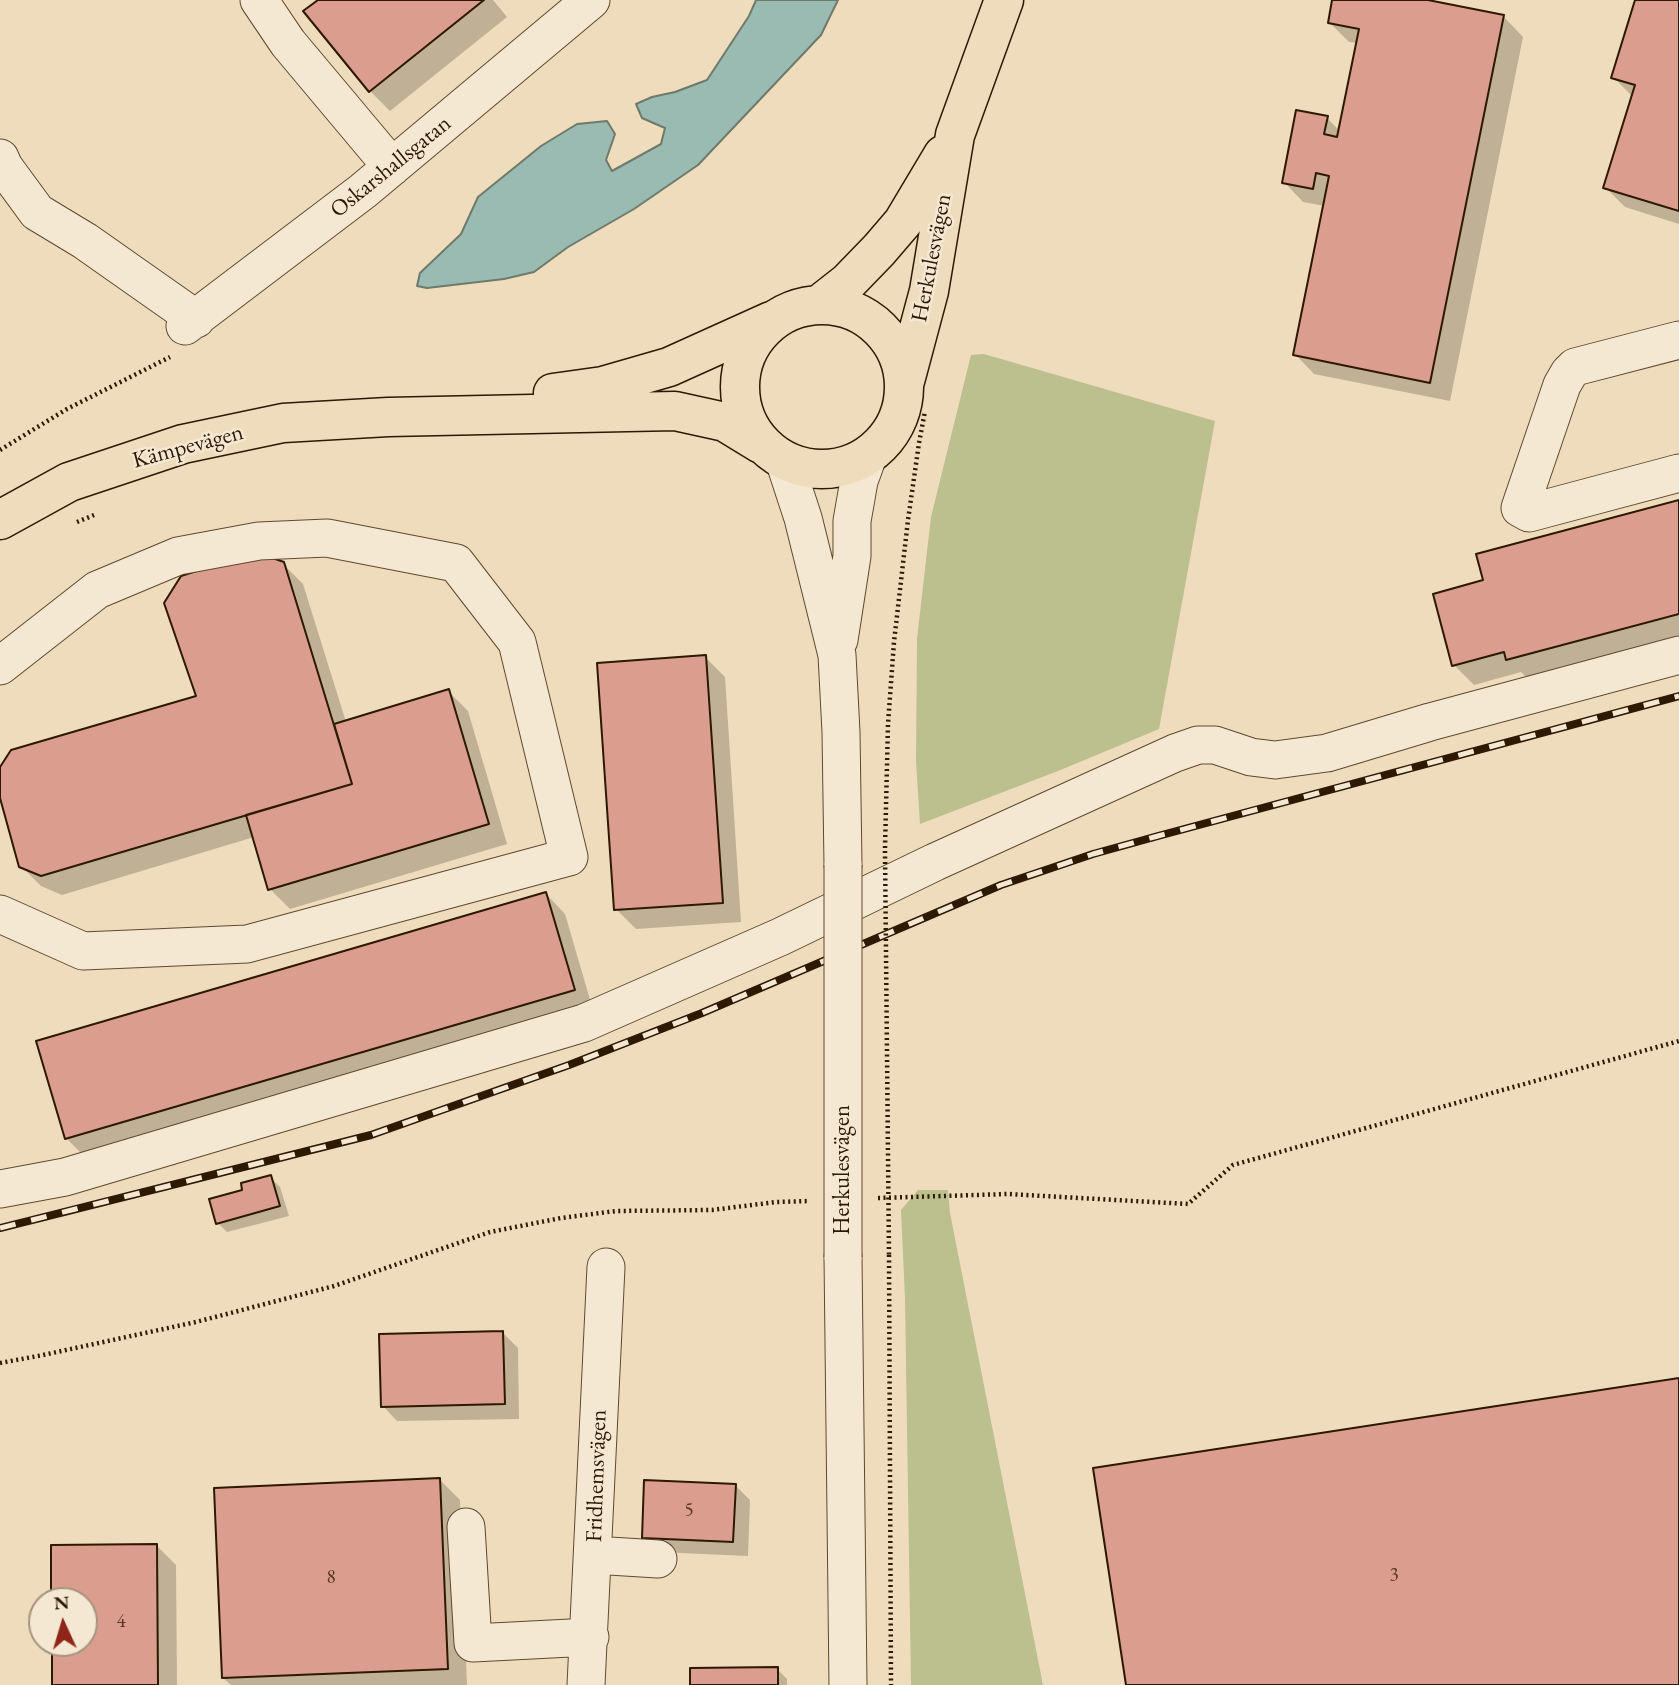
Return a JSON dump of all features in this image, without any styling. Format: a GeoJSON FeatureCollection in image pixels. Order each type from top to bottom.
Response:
{"type":"FeatureCollection","features":[{"type":"Feature","properties":{"kind":"main road","name":"Herkulesvägen"},"geometry":{"type":"LineString","coordinates":[[915,394],[955,135],[1004,0]]}},
{"type":"Feature","properties":{"kind":"main road","name":"Herkulesvägen"},"geometry":{"type":"LineString","coordinates":[[820,304],[848,282],[903,222],[955,135]]}},
{"type":"Feature","properties":{"kind":"main road"},"geometry":{"type":"LineString","coordinates":[[820,304],[845,307],[868,317],[886,334],[899,356],[915,394],[903,402],[897,423],[884,441],[868,456],[846,466],[822,470],[798,466],[773,452],[746,421],[739,394],[741,367],[752,341],[771,321],[794,308],[820,304]]}},
{"type":"Feature","properties":{"kind":"main road","name":"Kämpevägen"},"geometry":{"type":"LineString","coordinates":[[388,417],[603,386],[669,367],[771,321]]}},
{"type":"Feature","properties":{"kind":"main road","name":"Kämpevägen"},"geometry":{"type":"LineString","coordinates":[[0,520],[69,482],[183,443],[284,423],[388,417],[675,411],[725,422],[773,452]]}},
{"type":"Feature","properties":{"kind":"street"},"geometry":{"type":"LineString","coordinates":[[259,0],[288,43],[391,167]]}},
{"type":"Feature","properties":{"kind":"street","name":"Oskarshallsgatan"},"geometry":{"type":"LineString","coordinates":[[190,323],[363,191],[591,0]]}},
{"type":"Feature","properties":{"kind":"street"},"geometry":{"type":"LineString","coordinates":[[0,158],[37,212],[85,241],[190,323]]}},
{"type":"Feature","properties":{"kind":"street"},"geometry":{"type":"LineString","coordinates":[[1679,340],[1575,367],[1569,373],[1562,385],[1520,508],[1529,513],[1679,474]]}},
{"type":"Feature","properties":{"kind":"street","name":"Herkulesvägen"},"geometry":{"type":"LineString","coordinates":[[773,452],[803,518],[837,655],[843,864],[848,1685]]}},
{"type":"Feature","properties":{"kind":"street","name":"Herkulesvägen"},"geometry":{"type":"LineString","coordinates":[[837,655],[852,556],[852,521],[859,481],[868,456]]}},
{"type":"Feature","properties":{"kind":"street"},"geometry":{"type":"LineString","coordinates":[[0,666],[97,590],[178,556],[259,541],[327,538],[456,563],[517,642],[569,857],[247,944],[83,951],[0,914]]}},
{"type":"Feature","properties":{"kind":"street"},"geometry":{"type":"LineString","coordinates":[[0,1189],[65,1177],[584,1023],[780,937],[948,856],[1175,753],[1198,746],[1215,745],[1251,757],[1275,760],[1327,753],[1443,718],[1679,655]]}},
{"type":"Feature","properties":{"kind":"street","name":"Fridhemsvägen"},"geometry":{"type":"LineString","coordinates":[[586,1685],[606,1267]]}},
{"type":"Feature","properties":{"kind":"street"},"geometry":{"type":"LineString","coordinates":[[466,1527],[473,1643],[590,1637]]}},
{"type":"Feature","properties":{"kind":"street"},"geometry":{"type":"LineString","coordinates":[[593,1555],[658,1559]]}},
{"type":"Feature","properties":{"kind":"path"},"geometry":{"type":"LineString","coordinates":[[0,450],[67,409],[176,354],[190,323]]}},
{"type":"Feature","properties":{"kind":"path"},"geometry":{"type":"LineString","coordinates":[[891,1685],[885,851],[888,724],[894,642],[919,443],[915,394]]}},
{"type":"Feature","properties":{"kind":"path"},"geometry":{"type":"LineString","coordinates":[[71,525],[97,514]]}},
{"type":"Feature","properties":{"kind":"green space"},"geometry":{"type":"Polygon","coordinates":[[[984,354],[1215,421],[1159,729],[920,824],[916,761],[917,639],[931,517],[971,355],[984,354]]]}},
{"type":"Feature","properties":{"kind":"green space"},"geometry":{"type":"Polygon","coordinates":[[[918,1190],[948,1190],[950,1213],[1043,1685],[911,1685],[905,1298],[901,1210],[918,1190]]]}},
{"type":"Feature","properties":{"kind":"water"},"geometry":{"type":"Polygon","coordinates":[[[756,0],[838,0],[821,35],[698,165],[634,209],[568,247],[534,272],[504,279],[427,288],[417,286],[420,273],[461,234],[478,197],[541,146],[577,124],[607,121],[615,134],[606,160],[612,171],[661,144],[665,128],[642,118],[636,104],[707,80],[749,16],[756,0]]]}},
{"type":"Feature","properties":{"kind":"building"},"geometry":{"type":"Polygon","coordinates":[[[318,0],[484,0],[369,92],[303,11],[318,0]]]}},
{"type":"Feature","properties":{"kind":"building"},"geometry":{"type":"Polygon","coordinates":[[[1332,0],[1428,0],[1504,15],[1430,383],[1293,355],[1329,176],[1316,173],[1313,189],[1282,183],[1296,110],[1328,116],[1324,134],[1337,137],[1359,29],[1328,23],[1332,0]]]}},
{"type":"Feature","properties":{"kind":"building"},"geometry":{"type":"Polygon","coordinates":[[[1635,0],[1679,0],[1679,211],[1603,188],[1635,85],[1611,78],[1635,0]]]}},
{"type":"Feature","properties":{"kind":"building"},"geometry":{"type":"Polygon","coordinates":[[[1679,500],[1679,614],[1506,660],[1504,652],[1452,666],[1433,594],[1483,580],[1476,554],[1679,500]]]}},
{"type":"Feature","properties":{"kind":"building"},"geometry":{"type":"Polygon","coordinates":[[[255,552],[284,562],[352,784],[41,876],[19,867],[0,798],[0,767],[11,750],[196,696],[164,603],[181,576],[255,552]]]}},
{"type":"Feature","properties":{"kind":"building"},"geometry":{"type":"Polygon","coordinates":[[[706,655],[723,903],[614,910],[597,663],[706,655]]]}},
{"type":"Feature","properties":{"kind":"building"},"geometry":{"type":"Polygon","coordinates":[[[449,689],[489,824],[268,890],[246,815],[352,784],[334,724],[449,689]]]}},
{"type":"Feature","properties":{"kind":"building"},"geometry":{"type":"Polygon","coordinates":[[[546,892],[575,990],[65,1139],[36,1041],[546,892]]]}},
{"type":"Feature","properties":{"kind":"building"},"geometry":{"type":"Polygon","coordinates":[[[271,1175],[280,1206],[216,1224],[209,1199],[242,1190],[241,1183],[271,1175]]]}},
{"type":"Feature","properties":{"kind":"building"},"geometry":{"type":"Polygon","coordinates":[[[503,1331],[505,1404],[381,1407],[379,1334],[503,1331]]]}},
{"type":"Feature","properties":{"kind":"building"},"geometry":{"type":"Polygon","coordinates":[[[1679,1378],[1679,1685],[1126,1685],[1093,1468],[1679,1378]]]}},
{"type":"Feature","properties":{"kind":"building"},"geometry":{"type":"Polygon","coordinates":[[[440,1478],[448,1669],[222,1678],[214,1488],[440,1478]]]}},
{"type":"Feature","properties":{"kind":"building"},"geometry":{"type":"Polygon","coordinates":[[[644,1480],[736,1484],[733,1542],[642,1538],[644,1480]]]}},
{"type":"Feature","properties":{"kind":"building"},"geometry":{"type":"Polygon","coordinates":[[[157,1544],[158,1685],[52,1685],[52,1657],[98,1657],[98,1587],[51,1587],[51,1545],[157,1544]]]}},
{"type":"Feature","properties":{"kind":"building"},"geometry":{"type":"Polygon","coordinates":[[[778,1667],[778,1685],[690,1685],[690,1668],[778,1667]]]}},
{"type":"Feature","properties":{"kind":"railway"},"geometry":{"type":"LineString","coordinates":[[0,1228],[371,1135],[569,1065],[702,1013],[1001,885],[1093,854],[1679,696]]}}]}
